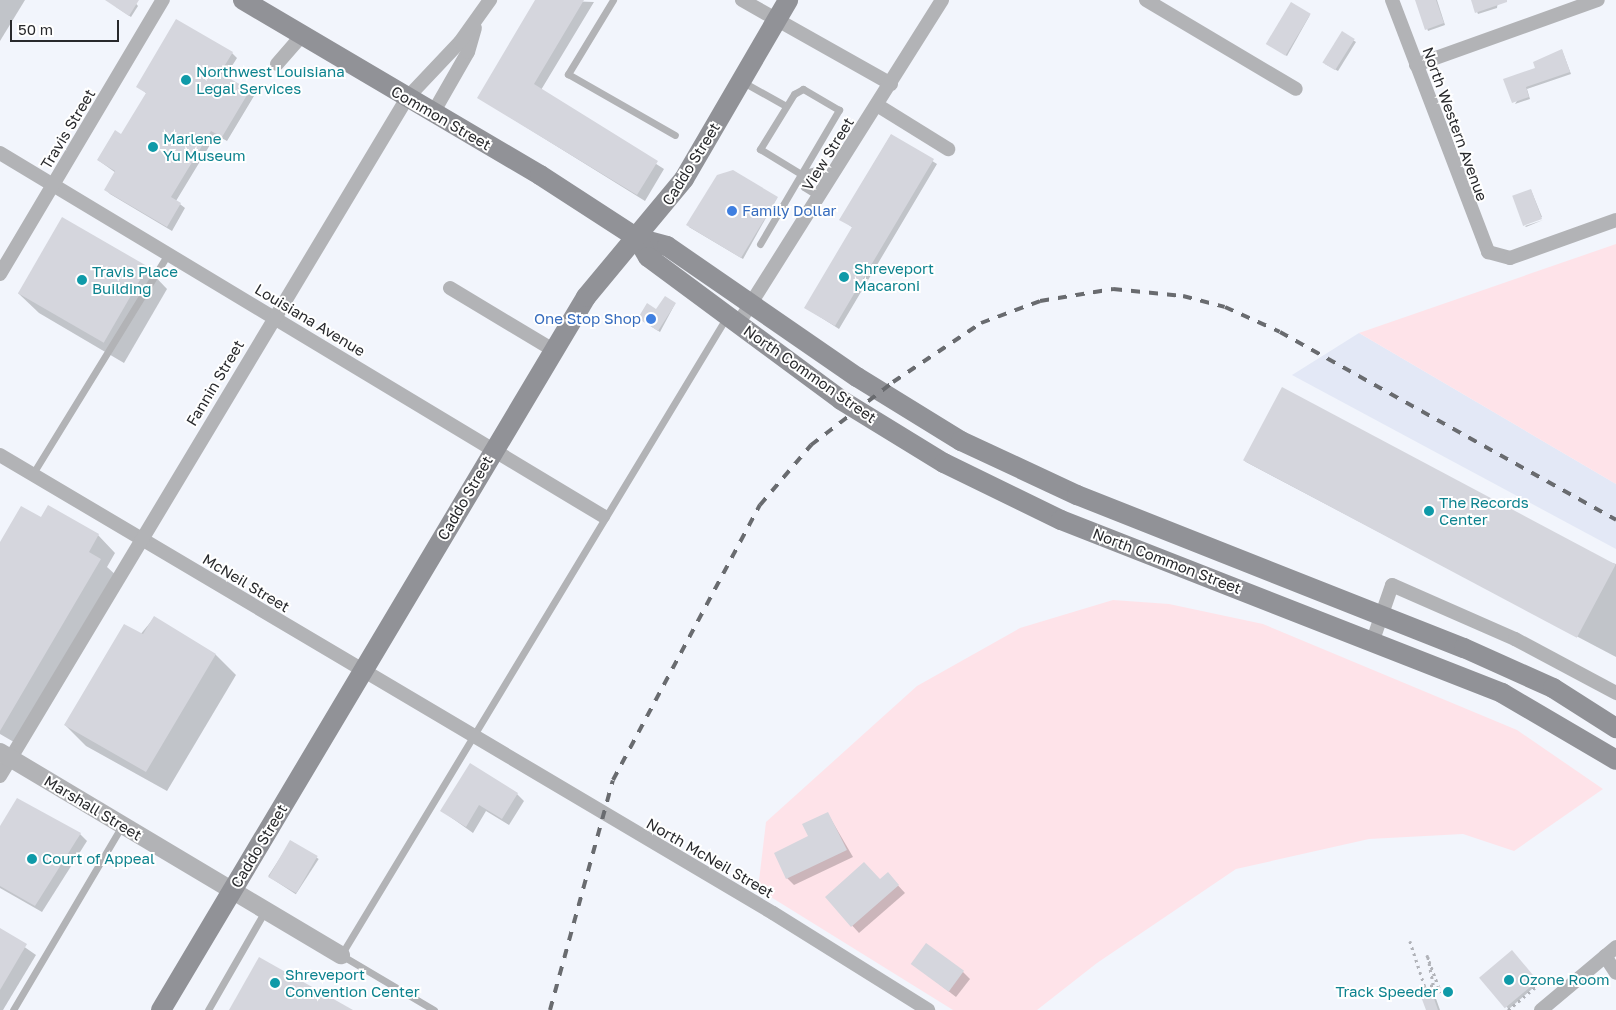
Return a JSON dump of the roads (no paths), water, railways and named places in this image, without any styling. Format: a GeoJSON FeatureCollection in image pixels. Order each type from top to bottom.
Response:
{"type":"FeatureCollection","features":[{"type":"Feature","properties":{"kind":"main road","name":"Common Street"},"geometry":{"type":"LineString","coordinates":[[243,0],[433,113],[637,238],[667,246],[753,304]]}},
{"type":"Feature","properties":{"kind":"main road","name":"Caddo Street"},"geometry":{"type":"LineString","coordinates":[[161,1010],[364,672],[553,350],[597,281],[637,238],[684,179],[788,0]]}},
{"type":"Feature","properties":{"kind":"main road","name":"Common Street"},"geometry":{"type":"LineString","coordinates":[[637,238],[648,257],[733,320]]}},
{"type":"Feature","properties":{"kind":"main road","name":"North Common Street"},"geometry":{"type":"LineString","coordinates":[[753,304],[906,409],[1008,465],[1381,615],[1553,688],[1616,728]]}},
{"type":"Feature","properties":{"kind":"main road","name":"North Common Street"},"geometry":{"type":"LineString","coordinates":[[733,320],[841,400],[944,463],[1061,520],[1373,640],[1502,693],[1616,760]]}},
{"type":"Feature","properties":{"kind":"street","name":"Travis Street"},"geometry":{"type":"LineString","coordinates":[[0,274],[163,0]]}},
{"type":"Feature","properties":{"kind":"street","name":"Fannin Street"},"geometry":{"type":"LineString","coordinates":[[0,776],[5,755],[141,540],[273,317],[407,98],[477,20],[490,0]]}},
{"type":"Feature","properties":{"kind":"street"},"geometry":{"type":"LineString","coordinates":[[742,0],[776,21],[891,84]]}},
{"type":"Feature","properties":{"kind":"street","name":"View Street"},"geometry":{"type":"LineString","coordinates":[[733,320],[753,304],[942,0]]}},
{"type":"Feature","properties":{"kind":"street"},"geometry":{"type":"LineString","coordinates":[[1146,0],[1296,89]]}},
{"type":"Feature","properties":{"kind":"street","name":"North Western Avenue"},"geometry":{"type":"LineString","coordinates":[[1392,0],[1481,243],[1493,255],[1510,258],[1616,220]]}},
{"type":"Feature","properties":{"kind":"street"},"geometry":{"type":"LineString","coordinates":[[1416,65],[1598,0]]}},
{"type":"Feature","properties":{"kind":"street","name":"Fannin Street"},"geometry":{"type":"LineString","coordinates":[[433,113],[468,52],[477,20]]}},
{"type":"Feature","properties":{"kind":"street"},"geometry":{"type":"LineString","coordinates":[[277,64],[302,35]]}},
{"type":"Feature","properties":{"kind":"street"},"geometry":{"type":"LineString","coordinates":[[878,105],[948,149]]}},
{"type":"Feature","properties":{"kind":"street","name":"Louisiana Avenue"},"geometry":{"type":"LineString","coordinates":[[0,154],[494,448],[603,516]]}},
{"type":"Feature","properties":{"kind":"street"},"geometry":{"type":"LineString","coordinates":[[450,288],[553,350]]}},
{"type":"Feature","properties":{"kind":"street","name":"McNeil Street"},"geometry":{"type":"LineString","coordinates":[[0,455],[475,738]]}},
{"type":"Feature","properties":{"kind":"street"},"geometry":{"type":"LineString","coordinates":[[1373,640],[1392,585],[1515,639],[1616,693]]}},
{"type":"Feature","properties":{"kind":"street","name":"North McNeil Street"},"geometry":{"type":"LineString","coordinates":[[475,738],[773,913],[918,1008]]}},
{"type":"Feature","properties":{"kind":"street","name":"Marshall Street"},"geometry":{"type":"LineString","coordinates":[[5,755],[341,955]]}},
{"type":"Feature","properties":{"kind":"street"},"geometry":{"type":"LineString","coordinates":[[1540,1010],[1616,947]]}},
{"type":"Feature","properties":{"kind":"street"},"geometry":{"type":"LineString","coordinates":[[1605,956],[1616,973]]}},
{"type":"Feature","properties":{"kind":"lane"},"geometry":{"type":"LineString","coordinates":[[613,0],[568,74],[676,135]]}},
{"type":"Feature","properties":{"kind":"lane"},"geometry":{"type":"LineString","coordinates":[[741,81],[786,106]]}},
{"type":"Feature","properties":{"kind":"lane"},"geometry":{"type":"LineString","coordinates":[[760,244],[801,174],[839,110],[803,89],[786,106],[760,149],[801,174],[804,187],[820,197]]}},
{"type":"Feature","properties":{"kind":"lane"},"geometry":{"type":"LineString","coordinates":[[801,174],[816,170],[830,179]]}},
{"type":"Feature","properties":{"kind":"lane"},"geometry":{"type":"LineString","coordinates":[[32,475],[168,254]]}},
{"type":"Feature","properties":{"kind":"lane"},"geometry":{"type":"LineString","coordinates":[[434,1010],[341,955],[475,738],[603,516],[733,320]]}},
{"type":"Feature","properties":{"kind":"lane"},"geometry":{"type":"LineString","coordinates":[[13,1010],[122,826]]}},
{"type":"Feature","properties":{"kind":"lane"},"geometry":{"type":"LineString","coordinates":[[208,1010],[266,910]]}},
{"type":"Feature","properties":{"kind":"railway"},"geometry":{"type":"LineString","coordinates":[[550,1010],[613,780],[760,505],[811,445],[893,382],[981,323],[1040,301],[1113,289],[1183,296],[1225,307],[1280,332],[1616,520]]}},
{"type":"Feature","properties":{"kind":"place","name":"Northwest Louisiana Legal Services"},"geometry":{"type":"Point","coordinates":[186,80]}},
{"type":"Feature","properties":{"kind":"place","name":"Marlene Yu Museum"},"geometry":{"type":"Point","coordinates":[153,147]}},
{"type":"Feature","properties":{"kind":"place","name":"Family Dollar"},"geometry":{"type":"Point","coordinates":[732,211]}},
{"type":"Feature","properties":{"kind":"place","name":"Shreveport Macaroni"},"geometry":{"type":"Point","coordinates":[844,277]}},
{"type":"Feature","properties":{"kind":"place","name":"Travis Place Building"},"geometry":{"type":"Point","coordinates":[82,280]}},
{"type":"Feature","properties":{"kind":"place","name":"One Stop Shop"},"geometry":{"type":"Point","coordinates":[651,319]}},
{"type":"Feature","properties":{"kind":"place","name":"The Records Center"},"geometry":{"type":"Point","coordinates":[1429,511]}},
{"type":"Feature","properties":{"kind":"place","name":"Court of Appeal"},"geometry":{"type":"Point","coordinates":[32,859]}},
{"type":"Feature","properties":{"kind":"place","name":"Ozone Room"},"geometry":{"type":"Point","coordinates":[1509,980]}},
{"type":"Feature","properties":{"kind":"place","name":"Shreveport Convention Center"},"geometry":{"type":"Point","coordinates":[275,983]}},
{"type":"Feature","properties":{"kind":"place","name":"Track Speeder"},"geometry":{"type":"Point","coordinates":[1448,992]}}]}
